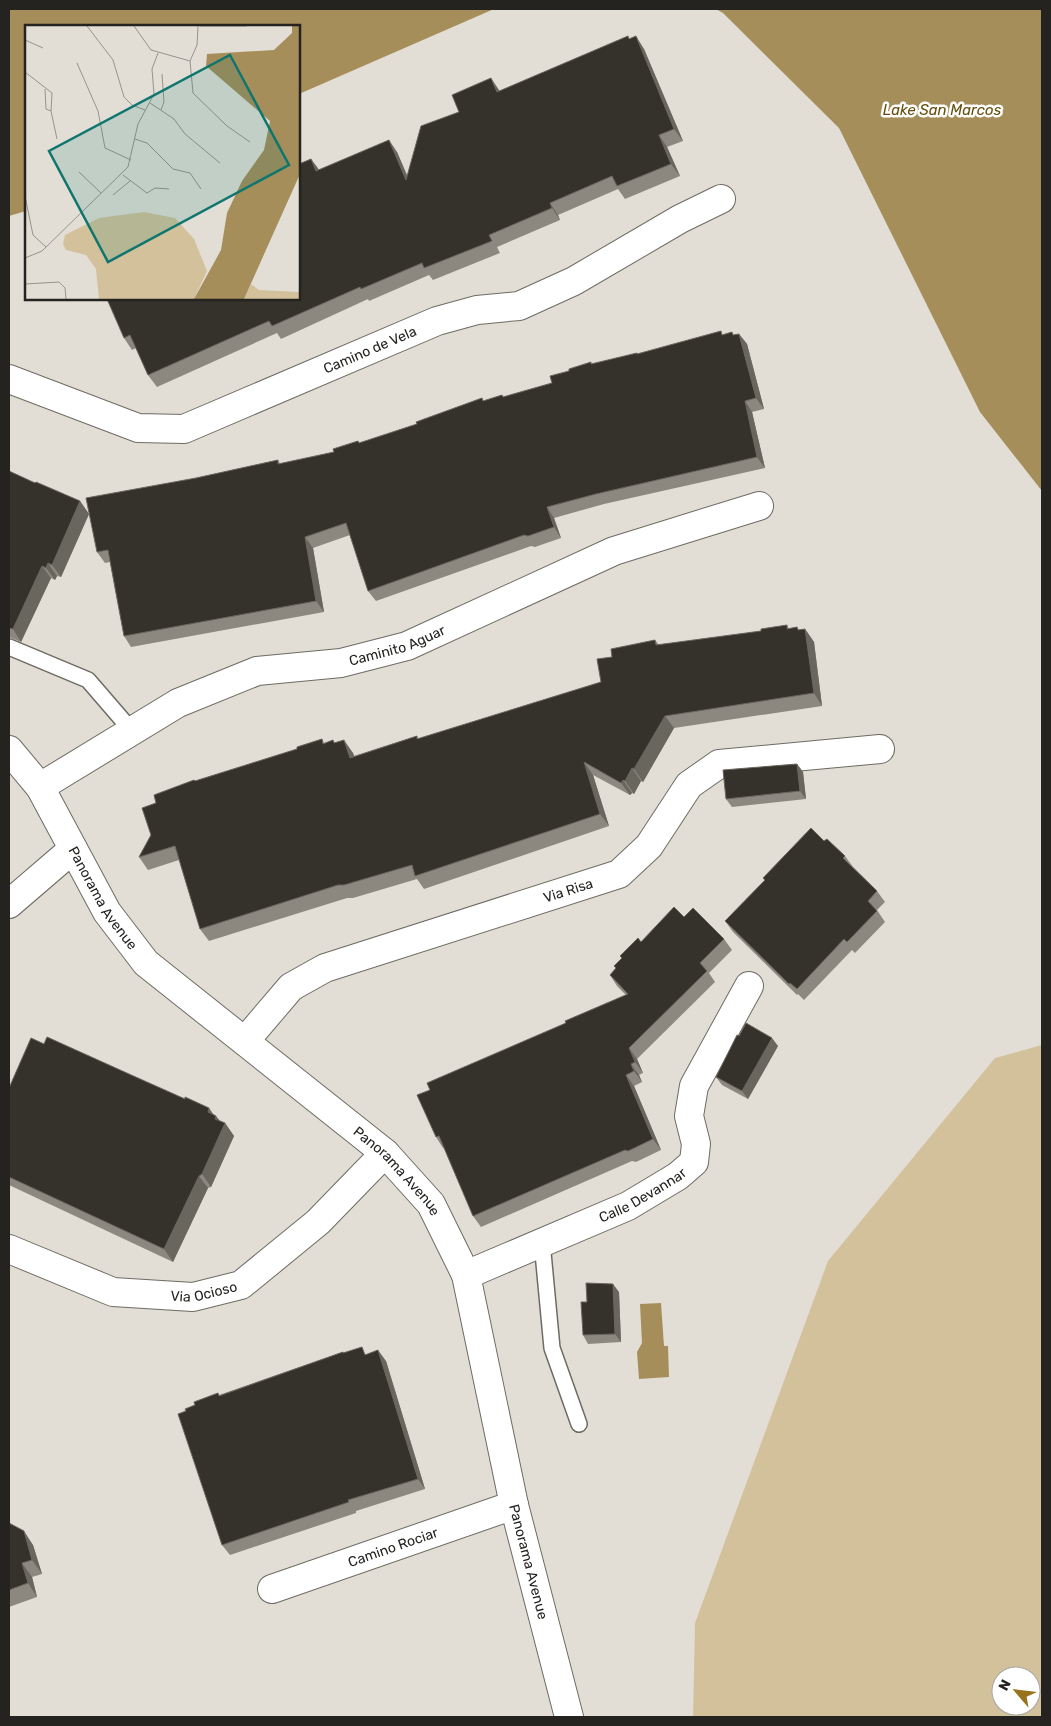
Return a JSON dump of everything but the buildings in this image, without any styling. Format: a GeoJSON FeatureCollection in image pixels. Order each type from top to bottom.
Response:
{"type":"FeatureCollection","features":[{"type":"Feature","properties":{"kind":"street","name":"Camino de Vela"},"geometry":{"type":"LineString","coordinates":[[9,379],[138,428],[184,429],[437,321],[476,310],[518,306],[574,281],[680,219],[721,199]]}},
{"type":"Feature","properties":{"kind":"street","name":"Caminito Aguar"},"geometry":{"type":"LineString","coordinates":[[40,787],[178,703],[257,671],[341,663],[407,646],[614,551],[759,506]]}},
{"type":"Feature","properties":{"kind":"street","name":"Via Risa"},"geometry":{"type":"LineString","coordinates":[[244,1041],[291,987],[325,968],[619,874],[649,846],[689,785],[720,764],[880,749]]}},
{"type":"Feature","properties":{"kind":"street","name":"Panorama Avenue"},"geometry":{"type":"LineString","coordinates":[[9,750],[40,787],[107,912],[146,963],[384,1153],[431,1204],[466,1275],[514,1505],[569,1717]]}},
{"type":"Feature","properties":{"kind":"street"},"geometry":{"type":"LineString","coordinates":[[9,904],[73,849]]}},
{"type":"Feature","properties":{"kind":"street","name":"Calle Devannar"},"geometry":{"type":"LineString","coordinates":[[466,1275],[628,1206],[678,1176],[694,1162],[696,1144],[689,1116],[694,1086],[750,986]]}},
{"type":"Feature","properties":{"kind":"street","name":"Via Ocioso"},"geometry":{"type":"LineString","coordinates":[[9,1249],[113,1292],[193,1297],[241,1285],[318,1222],[384,1153]]}},
{"type":"Feature","properties":{"kind":"street","name":"Camino Rociar"},"geometry":{"type":"LineString","coordinates":[[272,1589],[514,1505]]}},
{"type":"Feature","properties":{"kind":"lane"},"geometry":{"type":"LineString","coordinates":[[9,646],[88,680],[132,731]]}},
{"type":"Feature","properties":{"kind":"lane"},"geometry":{"type":"LineString","coordinates":[[542,1242],[552,1348],[579,1424]]}},
{"type":"Feature","properties":{"kind":"shaded area"},"geometry":{"type":"Polygon","coordinates":[[[1042,1045],[1042,1717],[693,1717],[695,1623],[828,1261],[995,1058],[1042,1045]]]}},
{"type":"Feature","properties":{"kind":"water"},"geometry":{"type":"Polygon","coordinates":[[[9,9],[494,9],[300,94],[300,25],[25,25],[25,211],[9,216],[9,9]]]}},
{"type":"Feature","properties":{"kind":"water","name":"Lake San Marcos"},"geometry":{"type":"Polygon","coordinates":[[[716,9],[1042,9],[1042,491],[980,412],[839,128],[723,13],[716,9]]]}},
{"type":"Feature","properties":{"kind":"water"},"geometry":{"type":"Polygon","coordinates":[[[661,1303],[664,1346],[668,1346],[669,1377],[639,1379],[637,1352],[642,1343],[640,1304],[661,1303]]]}}]}
